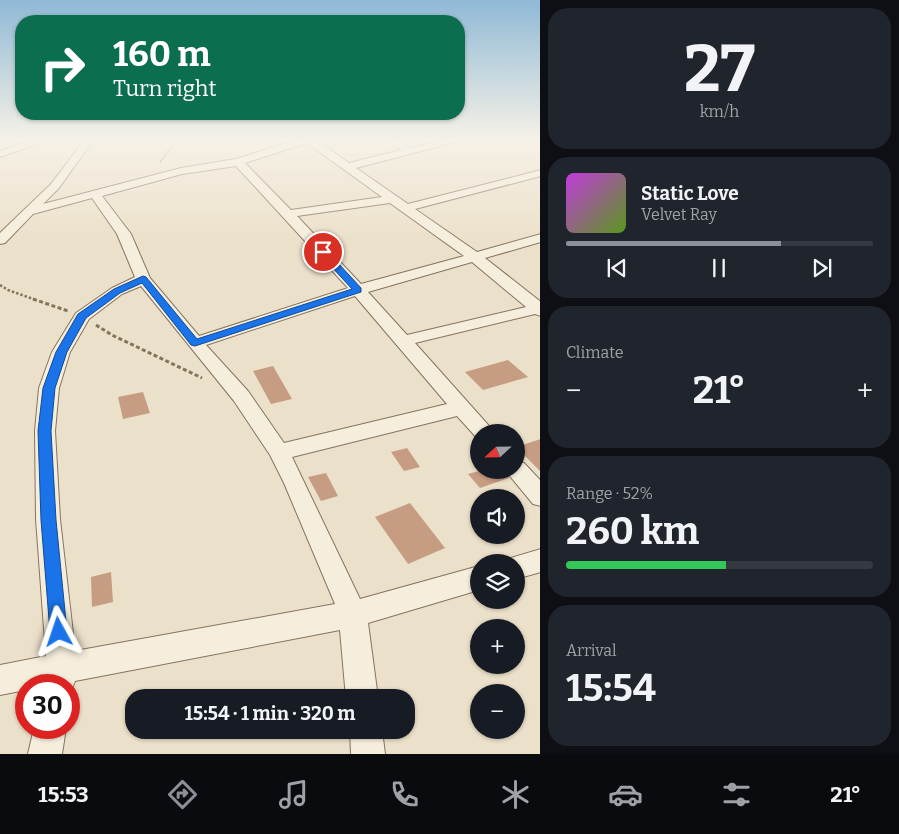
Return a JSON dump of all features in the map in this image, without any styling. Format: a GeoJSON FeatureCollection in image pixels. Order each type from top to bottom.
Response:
{"type":"FeatureCollection","features":[{"type":"Feature","properties":{"kind":"street"},"geometry":{"type":"LineString","coordinates":[[0,240],[55,186],[64,174]]}},
{"type":"Feature","properties":{"kind":"street"},"geometry":{"type":"LineString","coordinates":[[28,212],[169,174]]}},
{"type":"Feature","properties":{"kind":"street"},"geometry":{"type":"LineString","coordinates":[[250,174],[358,290],[475,424]]}},
{"type":"Feature","properties":{"kind":"street"},"geometry":{"type":"LineString","coordinates":[[358,174],[475,257],[539,310]]}},
{"type":"Feature","properties":{"kind":"street"},"geometry":{"type":"LineString","coordinates":[[406,208],[535,174]]}},
{"type":"Feature","properties":{"kind":"street"},"geometry":{"type":"LineString","coordinates":[[94,194],[124,234],[143,279],[241,396],[279,452],[295,483],[353,614],[361,689]]}},
{"type":"Feature","properties":{"kind":"street"},"geometry":{"type":"LineString","coordinates":[[288,214],[394,199]]}},
{"type":"Feature","properties":{"kind":"street"},"geometry":{"type":"LineString","coordinates":[[195,343],[358,290],[540,238]]}},
{"type":"Feature","properties":{"kind":"street"},"geometry":{"type":"LineString","coordinates":[[61,674],[48,520],[45,431],[49,388],[61,352],[82,316],[117,291],[143,279]]}},
{"type":"Feature","properties":{"kind":"street"},"geometry":{"type":"LineString","coordinates":[[402,341],[539,310]]}},
{"type":"Feature","properties":{"kind":"street"},"geometry":{"type":"LineString","coordinates":[[279,452],[460,408]]}},
{"type":"Feature","properties":{"kind":"street"},"geometry":{"type":"LineString","coordinates":[[525,479],[540,497]]}},
{"type":"Feature","properties":{"kind":"street"},"geometry":{"type":"LineString","coordinates":[[525,564],[540,560]]}},
{"type":"Feature","properties":{"kind":"street"},"geometry":{"type":"LineString","coordinates":[[75,674],[353,614],[470,581]]}},
{"type":"Feature","properties":{"kind":"street"},"geometry":{"type":"LineString","coordinates":[[0,680],[15,679]]}},
{"type":"Feature","properties":{"kind":"street"},"geometry":{"type":"LineString","coordinates":[[45,754],[48,739]]}},
{"type":"Feature","properties":{"kind":"street"},"geometry":{"type":"LineString","coordinates":[[367,739],[368,754]]}},
{"type":"Feature","properties":{"kind":"path"},"geometry":{"type":"LineString","coordinates":[[150,179],[153,174]]}},
{"type":"Feature","properties":{"kind":"path"},"geometry":{"type":"LineString","coordinates":[[0,285],[8,290],[82,316],[112,335],[207,380]]}},
{"type":"Feature","properties":{"kind":"building"},"geometry":{"type":"Polygon","coordinates":[[[508,360],[528,377],[483,390],[465,372],[508,360]]]}},
{"type":"Feature","properties":{"kind":"building"},"geometry":{"type":"Polygon","coordinates":[[[273,366],[292,399],[271,404],[253,371],[273,366]]]}},
{"type":"Feature","properties":{"kind":"building"},"geometry":{"type":"Polygon","coordinates":[[[143,392],[150,413],[123,419],[118,397],[143,392]]]}},
{"type":"Feature","properties":{"kind":"building"},"geometry":{"type":"Polygon","coordinates":[[[540,439],[540,471],[525,456],[525,444],[540,439]]]}},
{"type":"Feature","properties":{"kind":"building"},"geometry":{"type":"Polygon","coordinates":[[[407,448],[420,467],[404,471],[391,452],[407,448]]]}},
{"type":"Feature","properties":{"kind":"building"},"geometry":{"type":"Polygon","coordinates":[[[326,473],[338,496],[321,501],[308,477],[326,473]]]}},
{"type":"Feature","properties":{"kind":"building"},"geometry":{"type":"Polygon","coordinates":[[[472,479],[506,479],[480,488],[472,479]]]}},
{"type":"Feature","properties":{"kind":"building"},"geometry":{"type":"Polygon","coordinates":[[[410,503],[445,548],[408,564],[375,517],[410,503]]]}},
{"type":"Feature","properties":{"kind":"building"},"geometry":{"type":"Polygon","coordinates":[[[111,572],[113,602],[92,607],[91,577],[111,572]]]}},
{"type":"Feature","properties":{"kind":"route"},"geometry":{"type":"LineString","coordinates":[[59,632],[48,520],[45,431],[49,388],[61,352],[82,316],[117,291],[143,279],[195,343],[358,290],[323,252]]}}]}
